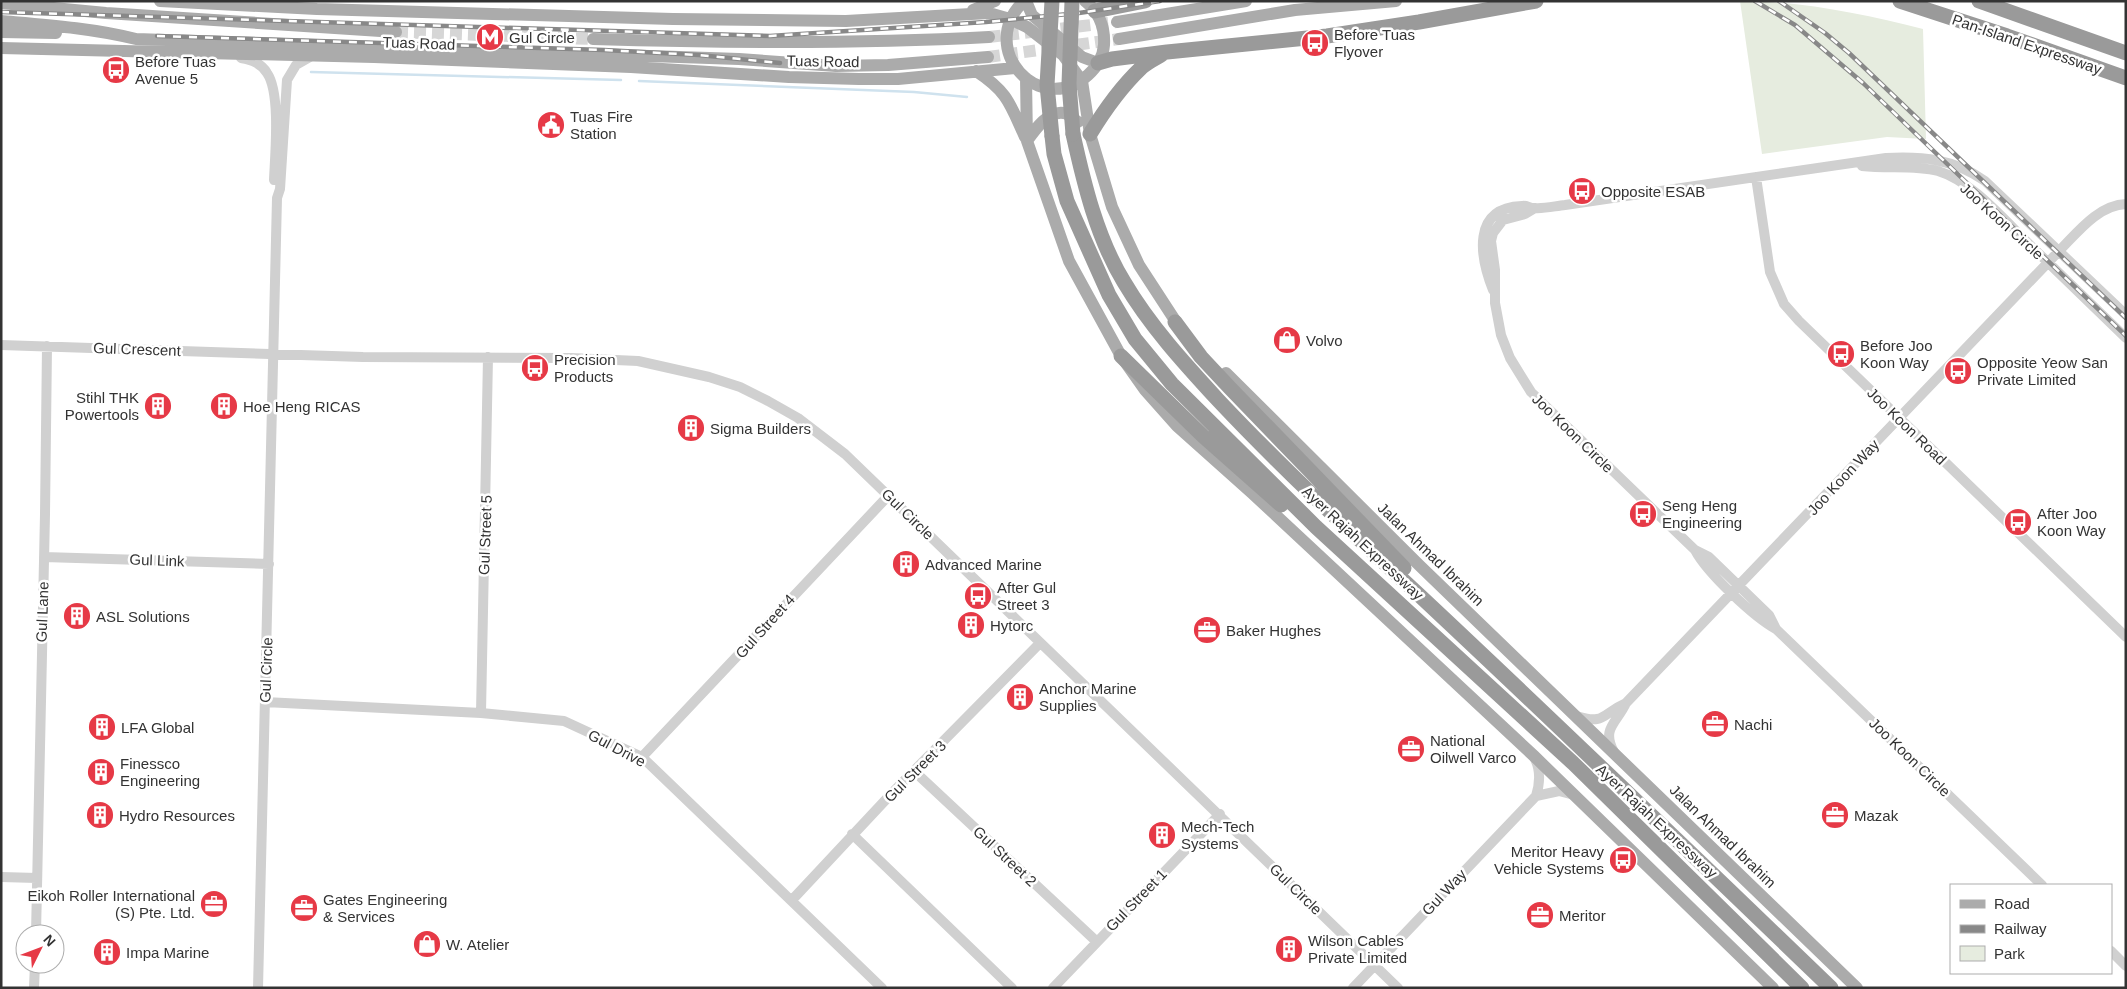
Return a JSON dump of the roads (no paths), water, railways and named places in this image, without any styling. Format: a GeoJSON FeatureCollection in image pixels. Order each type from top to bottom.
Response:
{"type":"FeatureCollection","features":[{"type":"Feature","properties":{"kind":"highway","name":"Ayer Rajah Expressway"},"geometry":{"type":"LineString","coordinates":[[1052,1],[1047,85],[1054,154],[1067,201],[1109,295],[1135,339],[1172,384],[1316,527],[1573,763],[1802,988]]}},
{"type":"Feature","properties":{"kind":"highway","name":"Ayer Rajah Expressway"},"geometry":{"type":"LineString","coordinates":[[1072,1],[1069,84],[1073,134],[1095,217],[1122,279],[1143,313],[1186,365],[1244,428],[1305,488],[1493,664],[1831,988]]}},
{"type":"Feature","properties":{"kind":"highway"},"geometry":{"type":"LineString","coordinates":[[1090,4],[1145,1]]}},
{"type":"Feature","properties":{"kind":"highway"},"geometry":{"type":"LineString","coordinates":[[1098,63],[1112,59],[1166,52],[1327,36],[1536,1]]}},
{"type":"Feature","properties":{"kind":"highway","name":"Pan-Island Expressway"},"geometry":{"type":"LineString","coordinates":[[1900,1],[2126,78]]}},
{"type":"Feature","properties":{"kind":"highway","name":"Pan-Island Expressway"},"geometry":{"type":"LineString","coordinates":[[1979,1],[2126,53]]}},
{"type":"Feature","properties":{"kind":"highway"},"geometry":{"type":"LineString","coordinates":[[1090,134],[1102,116],[1142,67],[1166,52]]}},
{"type":"Feature","properties":{"kind":"highway"},"geometry":{"type":"LineString","coordinates":[[1175,322],[1201,357],[1403,567],[1493,664]]}},
{"type":"Feature","properties":{"kind":"highway"},"geometry":{"type":"LineString","coordinates":[[1121,356],[1203,436],[1282,506],[1302,521],[1316,527]]}},
{"type":"Feature","properties":{"kind":"main road","name":"Tuas Road"},"geometry":{"type":"LineString","coordinates":[[160,1],[245,6],[286,4],[317,9],[674,20],[846,21],[989,13],[1010,19],[1027,27],[1063,55],[1082,81]]}},
{"type":"Feature","properties":{"kind":"main road"},"geometry":{"type":"LineString","coordinates":[[301,1],[317,9]]}},
{"type":"Feature","properties":{"kind":"main road"},"geometry":{"type":"LineString","coordinates":[[941,17],[963,13],[995,1]]}},
{"type":"Feature","properties":{"kind":"main road"},"geometry":{"type":"LineString","coordinates":[[1090,4],[1101,23],[1104,36],[1103,50],[1098,63],[1082,81],[1072,86],[1051,89],[1040,86],[1026,78],[1015,68],[1007,49],[1006,39],[1010,19],[1025,1],[1032,16],[1082,56],[1098,63]]}},
{"type":"Feature","properties":{"kind":"main road"},"geometry":{"type":"LineString","coordinates":[[1117,22],[1246,1]]}},
{"type":"Feature","properties":{"kind":"main road"},"geometry":{"type":"LineString","coordinates":[[1119,38],[1295,10],[1396,1]]}},
{"type":"Feature","properties":{"kind":"main road","name":"Tuas Road"},"geometry":{"type":"LineString","coordinates":[[1,3],[106,13],[396,32]]}},
{"type":"Feature","properties":{"kind":"main road"},"geometry":{"type":"LineString","coordinates":[[286,4],[300,17],[312,20],[334,21],[345,28]]}},
{"type":"Feature","properties":{"kind":"main road","name":"Tuas Road"},"geometry":{"type":"LineString","coordinates":[[1,21],[61,26],[113,33],[136,39],[739,59],[836,66],[888,65],[988,57]]}},
{"type":"Feature","properties":{"kind":"main road","name":"Tuas Road"},"geometry":{"type":"LineString","coordinates":[[1,32],[113,33]]}},
{"type":"Feature","properties":{"kind":"main road","name":"Tuas Road"},"geometry":{"type":"LineString","coordinates":[[593,39],[742,43],[898,42],[989,37]]}},
{"type":"Feature","properties":{"kind":"main road"},"geometry":{"type":"LineString","coordinates":[[1,42],[52,45],[80,50]]}},
{"type":"Feature","properties":{"kind":"main road","name":"Tuas Road"},"geometry":{"type":"LineString","coordinates":[[1,48],[314,56],[631,68],[789,77],[898,79],[1015,68]]}},
{"type":"Feature","properties":{"kind":"main road"},"geometry":{"type":"LineString","coordinates":[[976,71],[994,83],[1006,96],[1027,141],[1069,261],[1121,356],[1145,390],[1177,426],[1534,756],[1773,988]]}},
{"type":"Feature","properties":{"kind":"main road"},"geometry":{"type":"LineString","coordinates":[[1026,78],[1027,141]]}},
{"type":"Feature","properties":{"kind":"main road","name":"Jalan Ahmad Ibrahim"},"geometry":{"type":"LineString","coordinates":[[1082,81],[1090,134],[1112,207],[1129,248],[1175,322],[1412,559],[1858,988]]}},
{"type":"Feature","properties":{"kind":"main road"},"geometry":{"type":"LineString","coordinates":[[1027,141],[1043,120],[1064,113],[1079,122],[1090,134]]}},
{"type":"Feature","properties":{"kind":"street"},"geometry":{"type":"LineString","coordinates":[[245,6],[260,1]]}},
{"type":"Feature","properties":{"kind":"street","name":"Gul Circle"},"geometry":{"type":"LineString","coordinates":[[228,55],[257,62],[268,73],[272,84],[275,129],[274,189],[277,198]]}},
{"type":"Feature","properties":{"kind":"street","name":"Gul Circle"},"geometry":{"type":"LineString","coordinates":[[258,988],[277,198],[280,189],[288,80],[296,65],[304,59],[314,56]]}},
{"type":"Feature","properties":{"kind":"street","name":"Joo Koon Circle"},"geometry":{"type":"LineString","coordinates":[[2041,884],[1776,630],[1762,622],[1735,589],[1702,563],[1695,550],[1531,392],[1510,358],[1502,335],[1493,290],[1486,271],[1482,241],[1484,232],[1492,217],[1501,211],[1523,206],[1534,208],[1906,157],[1940,160],[1967,169],[1985,182],[2126,315]]}},
{"type":"Feature","properties":{"kind":"street","name":"Joo Koon Circle"},"geometry":{"type":"LineString","coordinates":[[1849,165],[1886,169],[1919,168],[1948,175],[1981,198],[2126,338]]}},
{"type":"Feature","properties":{"kind":"street","name":"Joo Koon Road"},"geometry":{"type":"LineString","coordinates":[[1756,177],[1770,272],[1784,304],[1799,322],[2126,637]]}},
{"type":"Feature","properties":{"kind":"street","name":"Joo Koon Way"},"geometry":{"type":"LineString","coordinates":[[1575,716],[1599,720],[1615,708],[1626,703],[2059,251],[2095,216],[2119,204],[2126,204]]}},
{"type":"Feature","properties":{"kind":"street","name":"Gul Crescent"},"geometry":{"type":"LineString","coordinates":[[1,345],[273,353]]}},
{"type":"Feature","properties":{"kind":"street","name":"Gul Lane"},"geometry":{"type":"LineString","coordinates":[[36,924],[47,346]]}},
{"type":"Feature","properties":{"kind":"street","name":"Gul Circle"},"geometry":{"type":"LineString","coordinates":[[273,353],[362,357],[610,358],[638,361],[717,379],[768,401],[798,418],[829,441],[889,495],[1398,988]]}},
{"type":"Feature","properties":{"kind":"street","name":"Gul Street 5"},"geometry":{"type":"LineString","coordinates":[[481,713],[488,357]]}},
{"type":"Feature","properties":{"kind":"street","name":"Gul Street 4"},"geometry":{"type":"LineString","coordinates":[[642,757],[889,495]]}},
{"type":"Feature","properties":{"kind":"street","name":"Gul Link"},"geometry":{"type":"LineString","coordinates":[[44,557],[269,564]]}},
{"type":"Feature","properties":{"kind":"street","name":"Gul Street 3"},"geometry":{"type":"LineString","coordinates":[[792,900],[852,834],[1040,643]]}},
{"type":"Feature","properties":{"kind":"street","name":"Gul Drive"},"geometry":{"type":"LineString","coordinates":[[265,702],[481,713],[564,721],[642,757],[882,988]]}},
{"type":"Feature","properties":{"kind":"street","name":"Joo Koon Way"},"geometry":{"type":"LineString","coordinates":[[1616,755],[1608,736],[1610,727],[1622,713],[1626,703]]}},
{"type":"Feature","properties":{"kind":"street"},"geometry":{"type":"LineString","coordinates":[[1534,756],[1539,766],[1540,782],[1536,796]]}},
{"type":"Feature","properties":{"kind":"street","name":"Gul Street 2"},"geometry":{"type":"LineString","coordinates":[[914,771],[1096,941]]}},
{"type":"Feature","properties":{"kind":"street"},"geometry":{"type":"LineString","coordinates":[[1536,796],[1558,790],[1575,795]]}},
{"type":"Feature","properties":{"kind":"street","name":"Gul Way"},"geometry":{"type":"LineString","coordinates":[[1353,988],[1536,796]]}},
{"type":"Feature","properties":{"kind":"street","name":"Gul Street 1"},"geometry":{"type":"LineString","coordinates":[[1053,988],[1096,941],[1220,814]]}},
{"type":"Feature","properties":{"kind":"street"},"geometry":{"type":"LineString","coordinates":[[852,834],[1012,988]]}},
{"type":"Feature","properties":{"kind":"street"},"geometry":{"type":"LineString","coordinates":[[1,877],[37,878]]}},
{"type":"Feature","properties":{"kind":"street"},"geometry":{"type":"LineString","coordinates":[[2112,952],[2126,966]]}},
{"type":"Feature","properties":{"kind":"street"},"geometry":{"type":"LineString","coordinates":[[34,988],[35,974]]}},
{"type":"Feature","properties":{"kind":"waterway"},"geometry":{"type":"LineString","coordinates":[[311,72],[621,80]]}},
{"type":"Feature","properties":{"kind":"waterway"},"geometry":{"type":"LineString","coordinates":[[639,81],[914,92],[967,97]]}},
{"type":"Feature","properties":{"kind":"tunnel"},"geometry":{"type":"LineString","coordinates":[[989,37],[1117,22]]}},
{"type":"Feature","properties":{"kind":"tunnel"},"geometry":{"type":"LineString","coordinates":[[396,32],[593,39]]}},
{"type":"Feature","properties":{"kind":"tunnel"},"geometry":{"type":"LineString","coordinates":[[988,57],[1119,39]]}},
{"type":"Feature","properties":{"kind":"railway"},"geometry":{"type":"LineString","coordinates":[[1,12],[770,36],[986,22],[1079,13],[1160,1]]}},
{"type":"Feature","properties":{"kind":"railway"},"geometry":{"type":"LineString","coordinates":[[1755,1],[1795,25],[1863,83],[2126,336]]}},
{"type":"Feature","properties":{"kind":"railway"},"geometry":{"type":"LineString","coordinates":[[1779,1],[1825,33],[1849,53],[2126,318]]}},
{"type":"Feature","properties":{"kind":"railway"},"geometry":{"type":"LineString","coordinates":[[157,36],[604,50],[699,55],[780,63]]}},
{"type":"Feature","properties":{"kind":"place","name":"Gul Circle"},"geometry":{"type":"Point","coordinates":[490,37]}},
{"type":"Feature","properties":{"kind":"place","name":"Before Tuas Flyover"},"geometry":{"type":"Point","coordinates":[1315,43]}},
{"type":"Feature","properties":{"kind":"place","name":"Before Tuas Avenue 5"},"geometry":{"type":"Point","coordinates":[116,70]}},
{"type":"Feature","properties":{"kind":"place","name":"Tuas Fire Station"},"geometry":{"type":"Point","coordinates":[551,125]}},
{"type":"Feature","properties":{"kind":"place","name":"Opposite ESAB"},"geometry":{"type":"Point","coordinates":[1582,191]}},
{"type":"Feature","properties":{"kind":"place","name":"Volvo"},"geometry":{"type":"Point","coordinates":[1287,340]}},
{"type":"Feature","properties":{"kind":"place","name":"Before Joo Koon Way"},"geometry":{"type":"Point","coordinates":[1841,354]}},
{"type":"Feature","properties":{"kind":"place","name":"Precision Products"},"geometry":{"type":"Point","coordinates":[535,368]}},
{"type":"Feature","properties":{"kind":"place","name":"Opposite Yeow San Private Limited"},"geometry":{"type":"Point","coordinates":[1958,371]}},
{"type":"Feature","properties":{"kind":"place","name":"Stihl THK Powertools"},"geometry":{"type":"Point","coordinates":[158,406]}},
{"type":"Feature","properties":{"kind":"place","name":"Hoe Heng RICAS"},"geometry":{"type":"Point","coordinates":[224,406]}},
{"type":"Feature","properties":{"kind":"place","name":"Sigma Builders"},"geometry":{"type":"Point","coordinates":[691,428]}},
{"type":"Feature","properties":{"kind":"place","name":"Seng Heng Engineering"},"geometry":{"type":"Point","coordinates":[1643,514]}},
{"type":"Feature","properties":{"kind":"place","name":"After Joo Koon Way"},"geometry":{"type":"Point","coordinates":[2018,522]}},
{"type":"Feature","properties":{"kind":"place","name":"Advanced Marine"},"geometry":{"type":"Point","coordinates":[906,564]}},
{"type":"Feature","properties":{"kind":"place","name":"After Gul Street 3"},"geometry":{"type":"Point","coordinates":[978,596]}},
{"type":"Feature","properties":{"kind":"place","name":"ASL Solutions"},"geometry":{"type":"Point","coordinates":[77,616]}},
{"type":"Feature","properties":{"kind":"place","name":"Hytorc"},"geometry":{"type":"Point","coordinates":[971,625]}},
{"type":"Feature","properties":{"kind":"place","name":"Baker Hughes"},"geometry":{"type":"Point","coordinates":[1207,630]}},
{"type":"Feature","properties":{"kind":"place","name":"Anchor Marine Supplies"},"geometry":{"type":"Point","coordinates":[1020,697]}},
{"type":"Feature","properties":{"kind":"place","name":"Nachi"},"geometry":{"type":"Point","coordinates":[1715,724]}},
{"type":"Feature","properties":{"kind":"place","name":"LFA Global"},"geometry":{"type":"Point","coordinates":[102,727]}},
{"type":"Feature","properties":{"kind":"place","name":"National Oilwell Varco"},"geometry":{"type":"Point","coordinates":[1411,749]}},
{"type":"Feature","properties":{"kind":"place","name":"Finessco Engineering"},"geometry":{"type":"Point","coordinates":[101,772]}},
{"type":"Feature","properties":{"kind":"place","name":"Hydro Resources"},"geometry":{"type":"Point","coordinates":[100,815]}},
{"type":"Feature","properties":{"kind":"place","name":"Mazak"},"geometry":{"type":"Point","coordinates":[1835,815]}},
{"type":"Feature","properties":{"kind":"place","name":"Mech-Tech Systems"},"geometry":{"type":"Point","coordinates":[1162,835]}},
{"type":"Feature","properties":{"kind":"place","name":"Meritor Heavy Vehicle Systems"},"geometry":{"type":"Point","coordinates":[1623,860]}},
{"type":"Feature","properties":{"kind":"place","name":"Eikoh Roller International (S) Pte. Ltd."},"geometry":{"type":"Point","coordinates":[214,904]}},
{"type":"Feature","properties":{"kind":"place","name":"Gates Engineering & Services"},"geometry":{"type":"Point","coordinates":[304,908]}},
{"type":"Feature","properties":{"kind":"place","name":"Meritor"},"geometry":{"type":"Point","coordinates":[1540,915]}},
{"type":"Feature","properties":{"kind":"place","name":"W. Atelier"},"geometry":{"type":"Point","coordinates":[427,944]}},
{"type":"Feature","properties":{"kind":"place","name":"Wilson Cables Private Limited"},"geometry":{"type":"Point","coordinates":[1289,949]}},
{"type":"Feature","properties":{"kind":"place","name":"Impa Marine"},"geometry":{"type":"Point","coordinates":[107,952]}}]}
